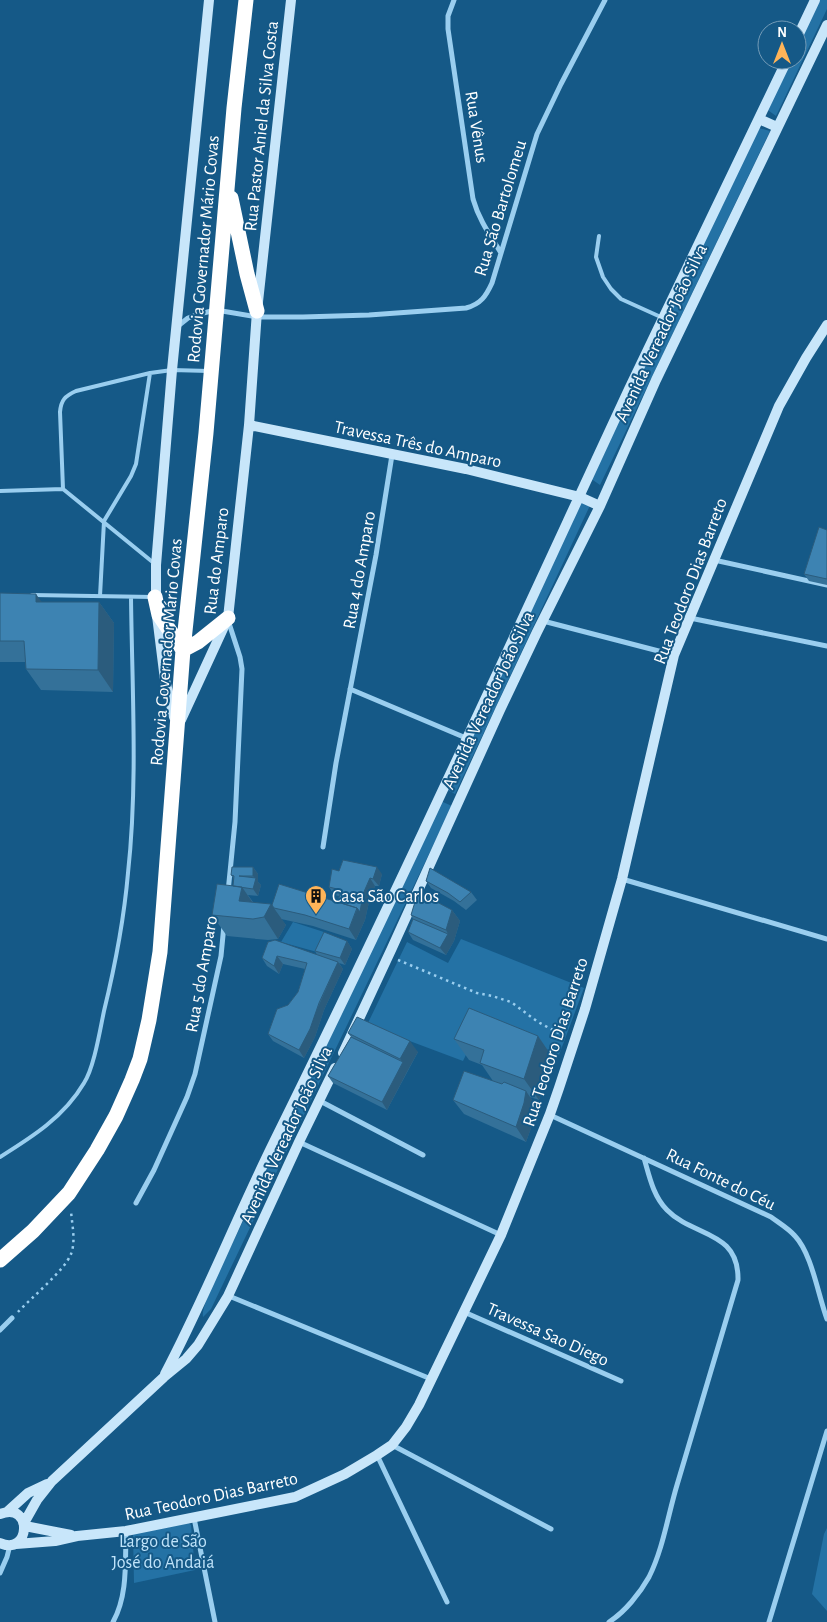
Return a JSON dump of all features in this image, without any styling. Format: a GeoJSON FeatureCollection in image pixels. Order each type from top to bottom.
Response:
{"type":"FeatureCollection","features":[{"type":"Feature","properties":{"kind":"highway","name":"Rodovia Governador Mário Covas"},"geometry":{"type":"LineString","coordinates":[[0,1260],[69,1193],[116,1116],[132,1080],[144,1043],[160,952],[183,650],[206,433],[227,180],[246,0]]}},
{"type":"Feature","properties":{"kind":"highway"},"geometry":{"type":"LineString","coordinates":[[227,180],[257,314]]}},
{"type":"Feature","properties":{"kind":"highway"},"geometry":{"type":"LineString","coordinates":[[155,597],[159,615],[183,650],[198,642],[228,618]]}},
{"type":"Feature","properties":{"kind":"street"},"geometry":{"type":"LineString","coordinates":[[177,728],[165,680],[155,597],[156,565],[176,327],[209,0]]}},
{"type":"Feature","properties":{"kind":"street","name":"Rua Pastor Aniel da Silva Costa"},"geometry":{"type":"LineString","coordinates":[[264,256],[292,0]]}},
{"type":"Feature","properties":{"kind":"street","name":"Rua Vênus"},"geometry":{"type":"LineString","coordinates":[[454,0],[448,16],[448,29],[473,199],[482,224],[501,252]]}},
{"type":"Feature","properties":{"kind":"street","name":"Rua São Bartolomeu"},"geometry":{"type":"LineString","coordinates":[[216,310],[257,314],[369,315],[466,308],[481,302],[487,295],[492,283],[538,134],[561,84],[605,0]]}},
{"type":"Feature","properties":{"kind":"street"},"geometry":{"type":"LineString","coordinates":[[806,20],[815,0]]}},
{"type":"Feature","properties":{"kind":"street","name":"Avenida Vereador João Silva"},"geometry":{"type":"LineString","coordinates":[[6,1544],[23,1536],[25,1525],[37,1500],[52,1481],[193,1352],[228,1296],[388,956],[542,621],[600,506],[656,380],[776,127],[827,25]]}},
{"type":"Feature","properties":{"kind":"street","name":"Avenida Vereador João Silva"},"geometry":{"type":"LineString","coordinates":[[164,1377],[194,1319],[256,1179],[382,923],[466,738],[663,318],[782,70]]}},
{"type":"Feature","properties":{"kind":"street"},"geometry":{"type":"LineString","coordinates":[[759,119],[776,127]]}},
{"type":"Feature","properties":{"kind":"street","name":"Rua do Amparo"},"geometry":{"type":"LineString","coordinates":[[177,728],[228,618],[249,425],[257,314],[264,256]]}},
{"type":"Feature","properties":{"kind":"street"},"geometry":{"type":"LineString","coordinates":[[176,327],[188,318],[216,310]]}},
{"type":"Feature","properties":{"kind":"street","name":"Rua Teodoro Dias Barreto"},"geometry":{"type":"LineString","coordinates":[[6,1544],[55,1541],[77,1536],[126,1531],[296,1497],[377,1456],[392,1445],[406,1427],[432,1379],[501,1235],[550,1114],[574,1042],[622,879],[674,655],[779,406],[827,325]]}},
{"type":"Feature","properties":{"kind":"street","name":"Travessa Três do Amparo"},"geometry":{"type":"LineString","coordinates":[[249,425],[466,469],[580,497],[600,506]]}},
{"type":"Feature","properties":{"kind":"street","name":"Rua 4 do Amparo"},"geometry":{"type":"LineString","coordinates":[[323,847],[336,763],[376,555],[392,455]]}},
{"type":"Feature","properties":{"kind":"street"},"geometry":{"type":"LineString","coordinates":[[714,560],[827,585]]}},
{"type":"Feature","properties":{"kind":"street","name":"Rua 5 do Amparo"},"geometry":{"type":"LineString","coordinates":[[228,618],[242,668],[235,822],[228,899]]}},
{"type":"Feature","properties":{"kind":"street"},"geometry":{"type":"LineString","coordinates":[[689,618],[827,646]]}},
{"type":"Feature","properties":{"kind":"street"},"geometry":{"type":"LineString","coordinates":[[542,621],[674,655]]}},
{"type":"Feature","properties":{"kind":"street"},"geometry":{"type":"LineString","coordinates":[[520,624],[537,632]]}},
{"type":"Feature","properties":{"kind":"street"},"geometry":{"type":"LineString","coordinates":[[350,689],[466,738]]}},
{"type":"Feature","properties":{"kind":"street"},"geometry":{"type":"LineString","coordinates":[[444,786],[461,794]]}},
{"type":"Feature","properties":{"kind":"street"},"geometry":{"type":"LineString","coordinates":[[622,879],[827,939]]}},
{"type":"Feature","properties":{"kind":"street","name":"Rua 5 do Amparo"},"geometry":{"type":"LineString","coordinates":[[136,1203],[154,1170],[187,1097],[195,1074],[221,956],[225,918]]}},
{"type":"Feature","properties":{"kind":"street"},"geometry":{"type":"LineString","coordinates":[[320,1101],[423,1156]]}},
{"type":"Feature","properties":{"kind":"street","name":"Rua Fonte do Céu"},"geometry":{"type":"LineString","coordinates":[[550,1114],[771,1217],[786,1227],[797,1237],[807,1256],[827,1319]]}},
{"type":"Feature","properties":{"kind":"street"},"geometry":{"type":"LineString","coordinates":[[299,1142],[501,1235]]}},
{"type":"Feature","properties":{"kind":"street"},"geometry":{"type":"LineString","coordinates":[[609,1622],[638,1593],[656,1562],[671,1504],[738,1280],[735,1262],[723,1242],[678,1219],[661,1203],[652,1184],[644,1158]]}},
{"type":"Feature","properties":{"kind":"street"},"geometry":{"type":"LineString","coordinates":[[228,1296],[432,1379]]}},
{"type":"Feature","properties":{"kind":"street","name":"Travessa Sao Diego"},"geometry":{"type":"LineString","coordinates":[[464,1312],[621,1381]]}},
{"type":"Feature","properties":{"kind":"street"},"geometry":{"type":"LineString","coordinates":[[0,1330],[12,1318]]}},
{"type":"Feature","properties":{"kind":"street"},"geometry":{"type":"LineString","coordinates":[[769,1622],[827,1431]]}},
{"type":"Feature","properties":{"kind":"street"},"geometry":{"type":"LineString","coordinates":[[392,1445],[551,1529]]}},
{"type":"Feature","properties":{"kind":"street"},"geometry":{"type":"LineString","coordinates":[[377,1456],[447,1602]]}},
{"type":"Feature","properties":{"kind":"street","name":"Avenida Vereador João Silva"},"geometry":{"type":"LineString","coordinates":[[4,1513],[28,1493],[52,1481]]}},
{"type":"Feature","properties":{"kind":"street","name":"Avenida Vereador João Silva"},"geometry":{"type":"LineString","coordinates":[[4,1513],[18,1515],[25,1525]]}},
{"type":"Feature","properties":{"kind":"street"},"geometry":{"type":"LineString","coordinates":[[194,1518],[215,1622]]}},
{"type":"Feature","properties":{"kind":"street","name":"Rua Teodoro Dias Barreto"},"geometry":{"type":"LineString","coordinates":[[25,1525],[77,1536]]}},
{"type":"Feature","properties":{"kind":"street"},"geometry":{"type":"LineString","coordinates":[[113,1622],[119,1611],[124,1592],[126,1531]]}},
{"type":"Feature","properties":{"kind":"street"},"geometry":{"type":"LineString","coordinates":[[0,1574],[7,1558],[6,1544]]}},
{"type":"Feature","properties":{"kind":"lane"},"geometry":{"type":"LineString","coordinates":[[598,236],[596,257],[603,277],[611,289],[621,299],[663,318]]}},
{"type":"Feature","properties":{"kind":"lane"},"geometry":{"type":"LineString","coordinates":[[63,489],[60,412],[61,403],[66,396],[76,391],[150,373],[172,370],[211,371]]}},
{"type":"Feature","properties":{"kind":"lane"},"geometry":{"type":"LineString","coordinates":[[100,596],[104,521],[131,476],[136,464],[150,373]]}},
{"type":"Feature","properties":{"kind":"lane"},"geometry":{"type":"LineString","coordinates":[[0,491],[63,489],[156,565]]}},
{"type":"Feature","properties":{"kind":"lane"},"geometry":{"type":"LineString","coordinates":[[30,595],[155,597]]}},
{"type":"Feature","properties":{"kind":"lane"},"geometry":{"type":"LineString","coordinates":[[0,1157],[52,1122],[71,1103],[86,1082],[94,1054],[113,972],[128,873],[133,785],[130,597]]}},
{"type":"Feature","properties":{"kind":"path"},"geometry":{"type":"LineString","coordinates":[[388,956],[477,993],[511,1002],[538,1022],[574,1042]]}},
{"type":"Feature","properties":{"kind":"path"},"geometry":{"type":"LineString","coordinates":[[12,1318],[66,1264],[72,1253],[73,1236],[69,1193]]}},
{"type":"Feature","properties":{"kind":"green space"},"geometry":{"type":"Polygon","coordinates":[[[816,0],[827,0],[827,9],[807,51],[807,20],[816,0]]]}},
{"type":"Feature","properties":{"kind":"green space"},"geometry":{"type":"Polygon","coordinates":[[[782,70],[798,70],[776,116],[765,108],[782,70]]]}},
{"type":"Feature","properties":{"kind":"green space"},"geometry":{"type":"Polygon","coordinates":[[[755,127],[770,131],[600,485],[590,478],[755,127]]]}},
{"type":"Feature","properties":{"kind":"green space"},"geometry":{"type":"Polygon","coordinates":[[[583,492],[593,499],[455,794],[442,787],[583,492]]]}},
{"type":"Feature","properties":{"kind":"green space"},"geometry":{"type":"Polygon","coordinates":[[[436,799],[452,806],[211,1309],[203,1317],[212,1285],[436,799]]]}},
{"type":"Feature","properties":{"kind":"green space"},"geometry":{"type":"Polygon","coordinates":[[[293,922],[327,933],[317,952],[281,942],[293,922]]]}},
{"type":"Feature","properties":{"kind":"green space"},"geometry":{"type":"Polygon","coordinates":[[[461,939],[584,988],[559,1055],[483,1019],[463,1061],[367,1025],[407,942],[448,963],[461,939]]]}},
{"type":"Feature","properties":{"kind":"green space","name":"Largo de São José do Andaiá"},"geometry":{"type":"Polygon","coordinates":[[[188,1522],[191,1525],[195,1570],[134,1583],[133,1533],[188,1522]]]}},
{"type":"Feature","properties":{"kind":"green space"},"geometry":{"type":"Polygon","coordinates":[[[827,1528],[827,1611],[812,1594],[824,1534],[827,1528]]]}},
{"type":"Feature","properties":{"kind":"building"},"geometry":{"type":"Polygon","coordinates":[[[819,527],[827,530],[827,579],[804,574],[819,527]]]}},
{"type":"Feature","properties":{"kind":"building"},"geometry":{"type":"Polygon","coordinates":[[[0,593],[36,594],[36,602],[99,602],[98,670],[26,669],[24,641],[0,641],[0,593]]]}},
{"type":"Feature","properties":{"kind":"building"},"geometry":{"type":"Polygon","coordinates":[[[343,860],[377,867],[373,879],[370,878],[363,894],[360,912],[357,908],[338,902],[341,890],[329,887],[332,869],[339,871],[343,860]]]}},
{"type":"Feature","properties":{"kind":"building"},"geometry":{"type":"Polygon","coordinates":[[[232,867],[253,867],[253,876],[239,876],[256,878],[253,889],[233,886],[234,876],[231,875],[232,867]]]}},
{"type":"Feature","properties":{"kind":"building"},"geometry":{"type":"Polygon","coordinates":[[[430,868],[471,892],[460,902],[426,881],[430,868]]]}},
{"type":"Feature","properties":{"kind":"building"},"geometry":{"type":"Polygon","coordinates":[[[217,884],[242,887],[239,901],[271,904],[264,917],[253,919],[212,915],[217,884]]]}},
{"type":"Feature","properties":{"kind":"building"},"geometry":{"type":"Polygon","coordinates":[[[279,884],[357,908],[349,929],[305,915],[274,908],[272,905],[279,884]]]}},
{"type":"Feature","properties":{"kind":"building"},"geometry":{"type":"Polygon","coordinates":[[[418,892],[452,910],[446,930],[411,915],[418,892]]]}},
{"type":"Feature","properties":{"kind":"building"},"geometry":{"type":"Polygon","coordinates":[[[413,919],[448,934],[440,948],[408,932],[413,919]]]}},
{"type":"Feature","properties":{"kind":"building"},"geometry":{"type":"Polygon","coordinates":[[[324,932],[347,941],[340,958],[315,951],[324,932]]]}},
{"type":"Feature","properties":{"kind":"building"},"geometry":{"type":"Polygon","coordinates":[[[275,940],[338,962],[319,1003],[310,1029],[299,1050],[268,1034],[277,1009],[288,1005],[298,992],[307,963],[277,956],[274,966],[262,958],[268,942],[275,940]]]}},
{"type":"Feature","properties":{"kind":"building"},"geometry":{"type":"Polygon","coordinates":[[[469,1008],[538,1036],[524,1079],[480,1063],[484,1050],[454,1039],[469,1008]]]}},
{"type":"Feature","properties":{"kind":"building"},"geometry":{"type":"Polygon","coordinates":[[[357,1017],[410,1041],[400,1059],[348,1033],[357,1017]]]}},
{"type":"Feature","properties":{"kind":"building"},"geometry":{"type":"Polygon","coordinates":[[[351,1037],[403,1062],[382,1102],[328,1076],[351,1037]]]}},
{"type":"Feature","properties":{"kind":"building"},"geometry":{"type":"Polygon","coordinates":[[[464,1071],[502,1084],[504,1082],[526,1091],[516,1127],[453,1100],[464,1071]]]}},
{"type":"Feature","properties":{"kind":"place","name":"Casa São Carlos"},"geometry":{"type":"Point","coordinates":[316,915]}}]}
